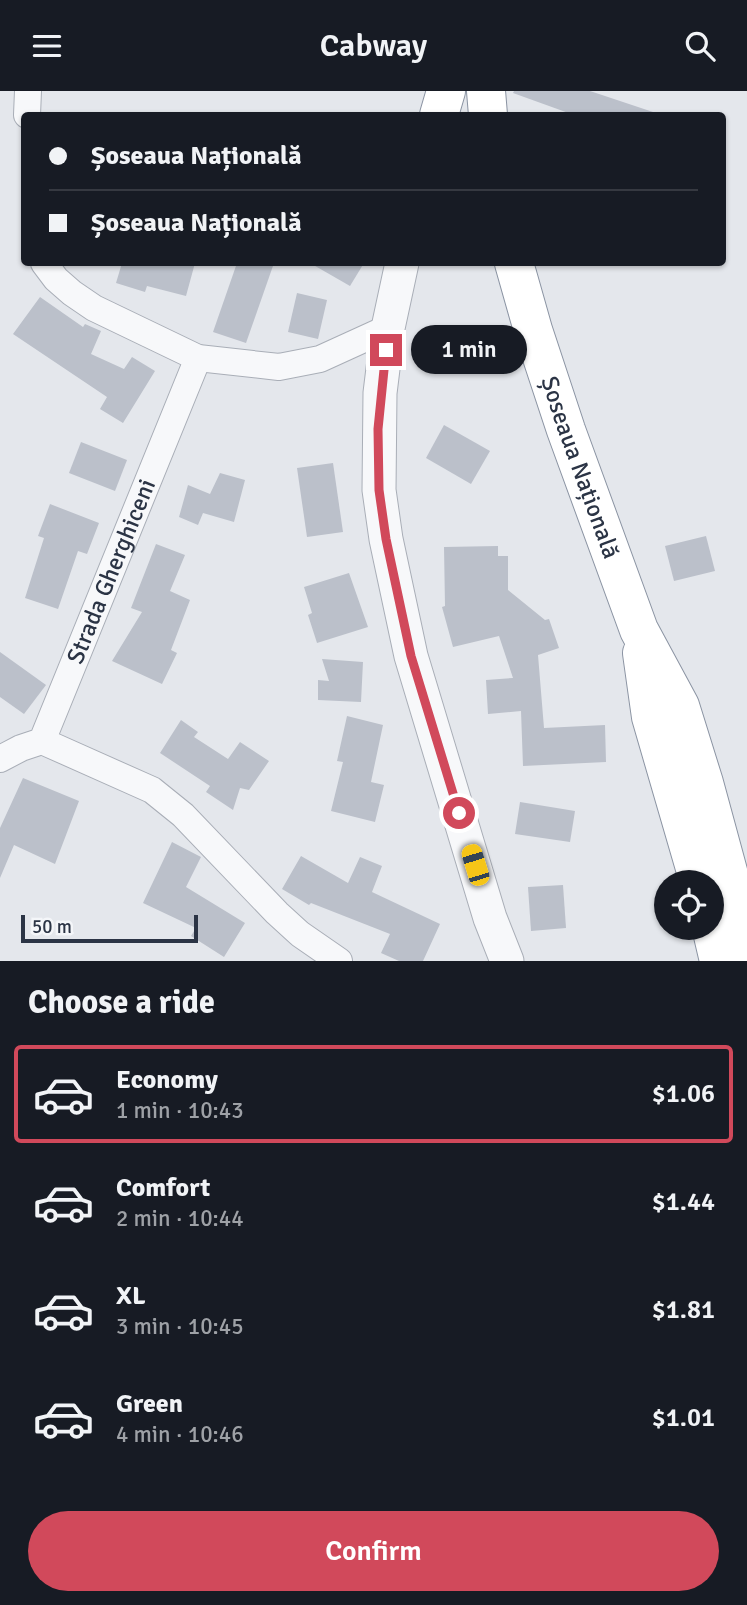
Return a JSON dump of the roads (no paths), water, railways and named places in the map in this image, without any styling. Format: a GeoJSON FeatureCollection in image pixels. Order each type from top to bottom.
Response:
{"type":"FeatureCollection","features":[{"type":"Feature","properties":{"kind":"highway"},"geometry":{"type":"LineString","coordinates":[[440,112],[446,91]]}},
{"type":"Feature","properties":{"kind":"highway"},"geometry":{"type":"LineString","coordinates":[[486,91],[488,112]]}},
{"type":"Feature","properties":{"kind":"highway","name":"Șoseaua Națională"},"geometry":{"type":"LineString","coordinates":[[515,266],[566,430],[639,630]]}},
{"type":"Feature","properties":{"kind":"highway"},"geometry":{"type":"LineString","coordinates":[[639,630],[651,717],[696,870]]}},
{"type":"Feature","properties":{"kind":"highway"},"geometry":{"type":"LineString","coordinates":[[639,630],[680,706],[724,859],[747,956]]}},
{"type":"Feature","properties":{"kind":"highway"},"geometry":{"type":"LineString","coordinates":[[714,940],[719,961]]}},
{"type":"Feature","properties":{"kind":"street"},"geometry":{"type":"LineString","coordinates":[[27,112],[28,91]]}},
{"type":"Feature","properties":{"kind":"street"},"geometry":{"type":"LineString","coordinates":[[46,266],[56,279],[94,308],[198,358],[247,366],[279,367],[320,359],[388,328]]}},
{"type":"Feature","properties":{"kind":"street"},"geometry":{"type":"LineString","coordinates":[[401,266],[388,328],[378,429],[379,490],[386,539],[411,656],[490,918],[507,961]]}},
{"type":"Feature","properties":{"kind":"street","name":"Strada Gherghiceni"},"geometry":{"type":"LineString","coordinates":[[42,741],[198,358]]}},
{"type":"Feature","properties":{"kind":"street"},"geometry":{"type":"LineString","coordinates":[[0,759],[42,741],[152,790],[183,815],[300,934],[339,961]]}}]}
